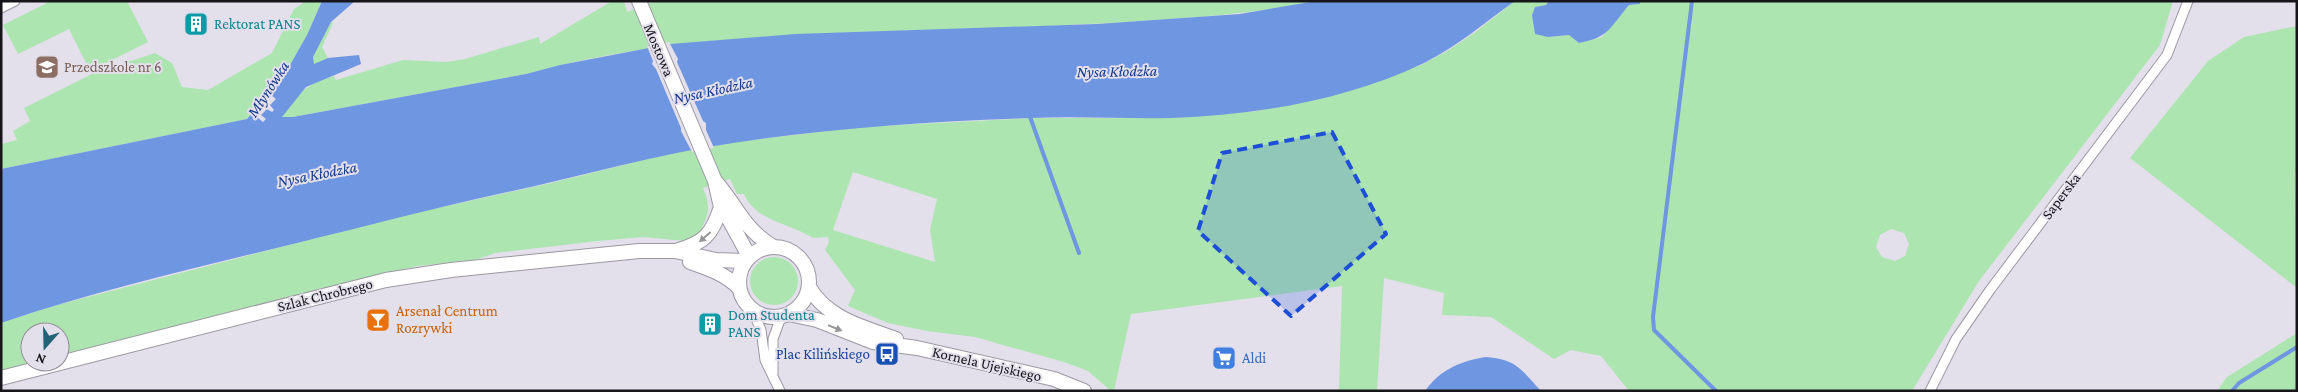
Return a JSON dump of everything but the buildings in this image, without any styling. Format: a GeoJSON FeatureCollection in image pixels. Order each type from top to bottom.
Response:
{"type":"FeatureCollection","features":[{"type":"Feature","properties":{"kind":"main road","name":"Mostowa"},"geometry":{"type":"LineString","coordinates":[[639,1],[719,189],[722,208],[747,259]]}},
{"type":"Feature","properties":{"kind":"main road","name":"Mostowa"},"geometry":{"type":"LineString","coordinates":[[719,189],[753,233],[772,246]]}},
{"type":"Feature","properties":{"kind":"main road"},"geometry":{"type":"LineString","coordinates":[[675,251],[695,245],[704,239],[712,230],[722,208]]}},
{"type":"Feature","properties":{"kind":"main road"},"geometry":{"type":"LineString","coordinates":[[772,246],[788,250],[802,260],[809,277],[809,287],[800,306],[785,316],[766,316],[752,310],[743,300],[739,288],[739,274],[747,259],[756,251],[772,246]]}},
{"type":"Feature","properties":{"kind":"main road","name":"Szlak Chrobrego"},"geometry":{"type":"LineString","coordinates":[[1,378],[334,292],[393,279],[451,270],[622,253],[675,251],[716,260],[747,259]]}},
{"type":"Feature","properties":{"kind":"main road","name":"Szlak Chrobrego"},"geometry":{"type":"LineString","coordinates":[[656,252],[705,267],[732,280],[739,288]]}},
{"type":"Feature","properties":{"kind":"main road","name":"Kornela Ujejskiego"},"geometry":{"type":"LineString","coordinates":[[809,287],[814,296],[837,316],[918,348]]}},
{"type":"Feature","properties":{"kind":"main road","name":"Kornela Ujejskiego"},"geometry":{"type":"LineString","coordinates":[[785,316],[817,320],[873,342],[918,348],[1054,379],[1084,391]]}},
{"type":"Feature","properties":{"kind":"street"},"geometry":{"type":"LineString","coordinates":[[1,8],[15,1]]}},
{"type":"Feature","properties":{"kind":"street","name":"Saperska"},"geometry":{"type":"LineString","coordinates":[[1930,391],[1956,339],[1990,290],[2167,55],[2188,1]]}},
{"type":"Feature","properties":{"kind":"street"},"geometry":{"type":"LineString","coordinates":[[752,310],[761,330],[765,360],[780,391]]}},
{"type":"Feature","properties":{"kind":"street"},"geometry":{"type":"LineString","coordinates":[[773,375],[774,339],[785,316]]}},
{"type":"Feature","properties":{"kind":"highlighted area"},"geometry":{"type":"Polygon","coordinates":[[[1332,132],[1386,234],[1291,316],[1198,231],[1222,153],[1332,132]]]}},
{"type":"Feature","properties":{"kind":"green space"},"geometry":{"type":"Polygon","coordinates":[[[51,1],[127,1],[148,42],[90,71],[69,29],[18,54],[3,25],[51,1]]]}},
{"type":"Feature","properties":{"kind":"green space"},"geometry":{"type":"Polygon","coordinates":[[[306,1],[322,1],[307,35],[282,79],[247,119],[1,169],[1,144],[17,140],[13,131],[30,121],[24,108],[94,73],[155,53],[172,63],[182,87],[208,90],[272,53],[294,9],[306,1]]]}},
{"type":"Feature","properties":{"kind":"green space"},"geometry":{"type":"Polygon","coordinates":[[[612,1],[624,1],[627,12],[654,1],[1316,1],[1251,12],[1142,21],[780,36],[694,43],[610,55],[526,74],[293,117],[281,117],[303,90],[324,79],[334,76],[336,80],[403,60],[447,62],[465,59],[539,37],[540,44],[612,1]]]}},
{"type":"Feature","properties":{"kind":"green space"},"geometry":{"type":"Polygon","coordinates":[[[1515,1],[1549,1],[1546,5],[1535,7],[1532,15],[1534,21],[1548,37],[1569,35],[1579,43],[1602,37],[1629,5],[1640,4],[1640,1],[2173,1],[2160,45],[1979,281],[1912,391],[1629,391],[1601,356],[1571,350],[1554,359],[1491,317],[1442,315],[1444,293],[1384,278],[1377,391],[1339,391],[1342,286],[1131,314],[1114,391],[1111,391],[1088,371],[1067,363],[975,337],[927,331],[888,323],[848,306],[855,290],[825,250],[829,242],[828,237],[813,238],[764,216],[749,203],[744,194],[737,194],[730,179],[703,188],[708,206],[707,215],[700,235],[686,241],[643,237],[598,241],[495,253],[475,260],[417,266],[70,353],[70,322],[20,322],[20,366],[1,371],[1,323],[53,306],[397,217],[551,183],[672,153],[735,142],[861,127],[1030,118],[1171,118],[1257,111],[1394,75],[1421,65],[1449,50],[1515,1]],[[853,172],[833,230],[935,262],[930,230],[937,199],[853,172]],[[1891,229],[1880,235],[1876,247],[1882,257],[1895,261],[1905,256],[1909,244],[1904,233],[1891,229]]]}},
{"type":"Feature","properties":{"kind":"green space"},"geometry":{"type":"Polygon","coordinates":[[[331,22],[333,23],[322,47],[328,58],[314,65],[312,57],[331,22]]]}},
{"type":"Feature","properties":{"kind":"green space"},"geometry":{"type":"Polygon","coordinates":[[[2297,26],[2297,169],[2295,173],[2297,288],[2130,158],[2208,61],[2244,37],[2297,26]]]}},
{"type":"Feature","properties":{"kind":"green space"},"geometry":{"type":"Polygon","coordinates":[[[769,257],[779,257],[788,261],[794,267],[798,281],[794,295],[788,301],[779,305],[769,305],[760,301],[754,295],[750,286],[750,276],[754,267],[760,261],[769,257]]]}},
{"type":"Feature","properties":{"kind":"green space"},"geometry":{"type":"Polygon","coordinates":[[[2297,333],[2297,391],[2217,391],[2227,377],[2297,333]]]}},
{"type":"Feature","properties":{"kind":"water","name":"Nysa Kłodzka"},"geometry":{"type":"Polygon","coordinates":[[[322,1],[355,1],[331,22],[313,57],[314,64],[328,58],[359,55],[361,64],[306,87],[282,117],[293,117],[526,74],[560,65],[670,44],[795,34],[1097,24],[1240,14],[1316,1],[1515,1],[1460,42],[1424,63],[1364,87],[1301,103],[1236,113],[1172,118],[1049,117],[882,126],[807,133],[704,148],[647,159],[451,205],[185,270],[74,300],[1,323],[1,169],[247,119],[282,79],[307,35],[322,1]]]}},
{"type":"Feature","properties":{"kind":"water"},"geometry":{"type":"Polygon","coordinates":[[[1549,1],[1640,1],[1640,4],[1629,5],[1609,30],[1597,38],[1579,43],[1569,35],[1548,37],[1535,34],[1532,15],[1535,7],[1546,5],[1549,1]]]}},
{"type":"Feature","properties":{"kind":"water"},"geometry":{"type":"Polygon","coordinates":[[[1485,357],[1504,360],[1517,366],[1541,391],[1425,391],[1437,377],[1451,368],[1467,361],[1485,357]]]}},
{"type":"Feature","properties":{"kind":"pier"},"geometry":{"type":"Polygon","coordinates":[[[669,42],[678,59],[677,62],[703,121],[706,123],[706,130],[714,148],[692,152],[681,131],[656,69],[652,64],[653,61],[647,46],[669,42]]]}},
{"type":"Feature","properties":{"kind":"pier"},"geometry":{"type":"Polygon","coordinates":[[[271,95],[276,99],[270,105],[274,110],[272,112],[267,109],[261,115],[266,119],[263,122],[249,111],[253,107],[257,110],[271,95]]]}},
{"type":"Feature","properties":{"kind":"waterway"},"geometry":{"type":"LineString","coordinates":[[1692,1],[1653,317],[1654,330],[1716,391]]}},
{"type":"Feature","properties":{"kind":"waterway"},"geometry":{"type":"LineString","coordinates":[[1029,114],[1079,253]]}},
{"type":"Feature","properties":{"kind":"waterway"},"geometry":{"type":"LineString","coordinates":[[2232,391],[2239,383],[2297,347]]}},
{"type":"Feature","properties":{"kind":"place","name":"Rektorat PANS"},"geometry":{"type":"Point","coordinates":[196,24]}},
{"type":"Feature","properties":{"kind":"place","name":"Przedszkole nr 6"},"geometry":{"type":"Point","coordinates":[47,67]}},
{"type":"Feature","properties":{"kind":"place","name":"Arsenał Centrum Rozrywki"},"geometry":{"type":"Point","coordinates":[378,320]}},
{"type":"Feature","properties":{"kind":"place","name":"Dom Studenta PANS"},"geometry":{"type":"Point","coordinates":[710,324]}},
{"type":"Feature","properties":{"kind":"place","name":"Plac Kilińskiego"},"geometry":{"type":"Point","coordinates":[887,354]}},
{"type":"Feature","properties":{"kind":"place","name":"Aldi"},"geometry":{"type":"Point","coordinates":[1224,358]}},
{"type":"Feature","properties":{"kind":"water label","name":"Młynówka"},"geometry":{"type":"Point","coordinates":[268,89]}}]}
